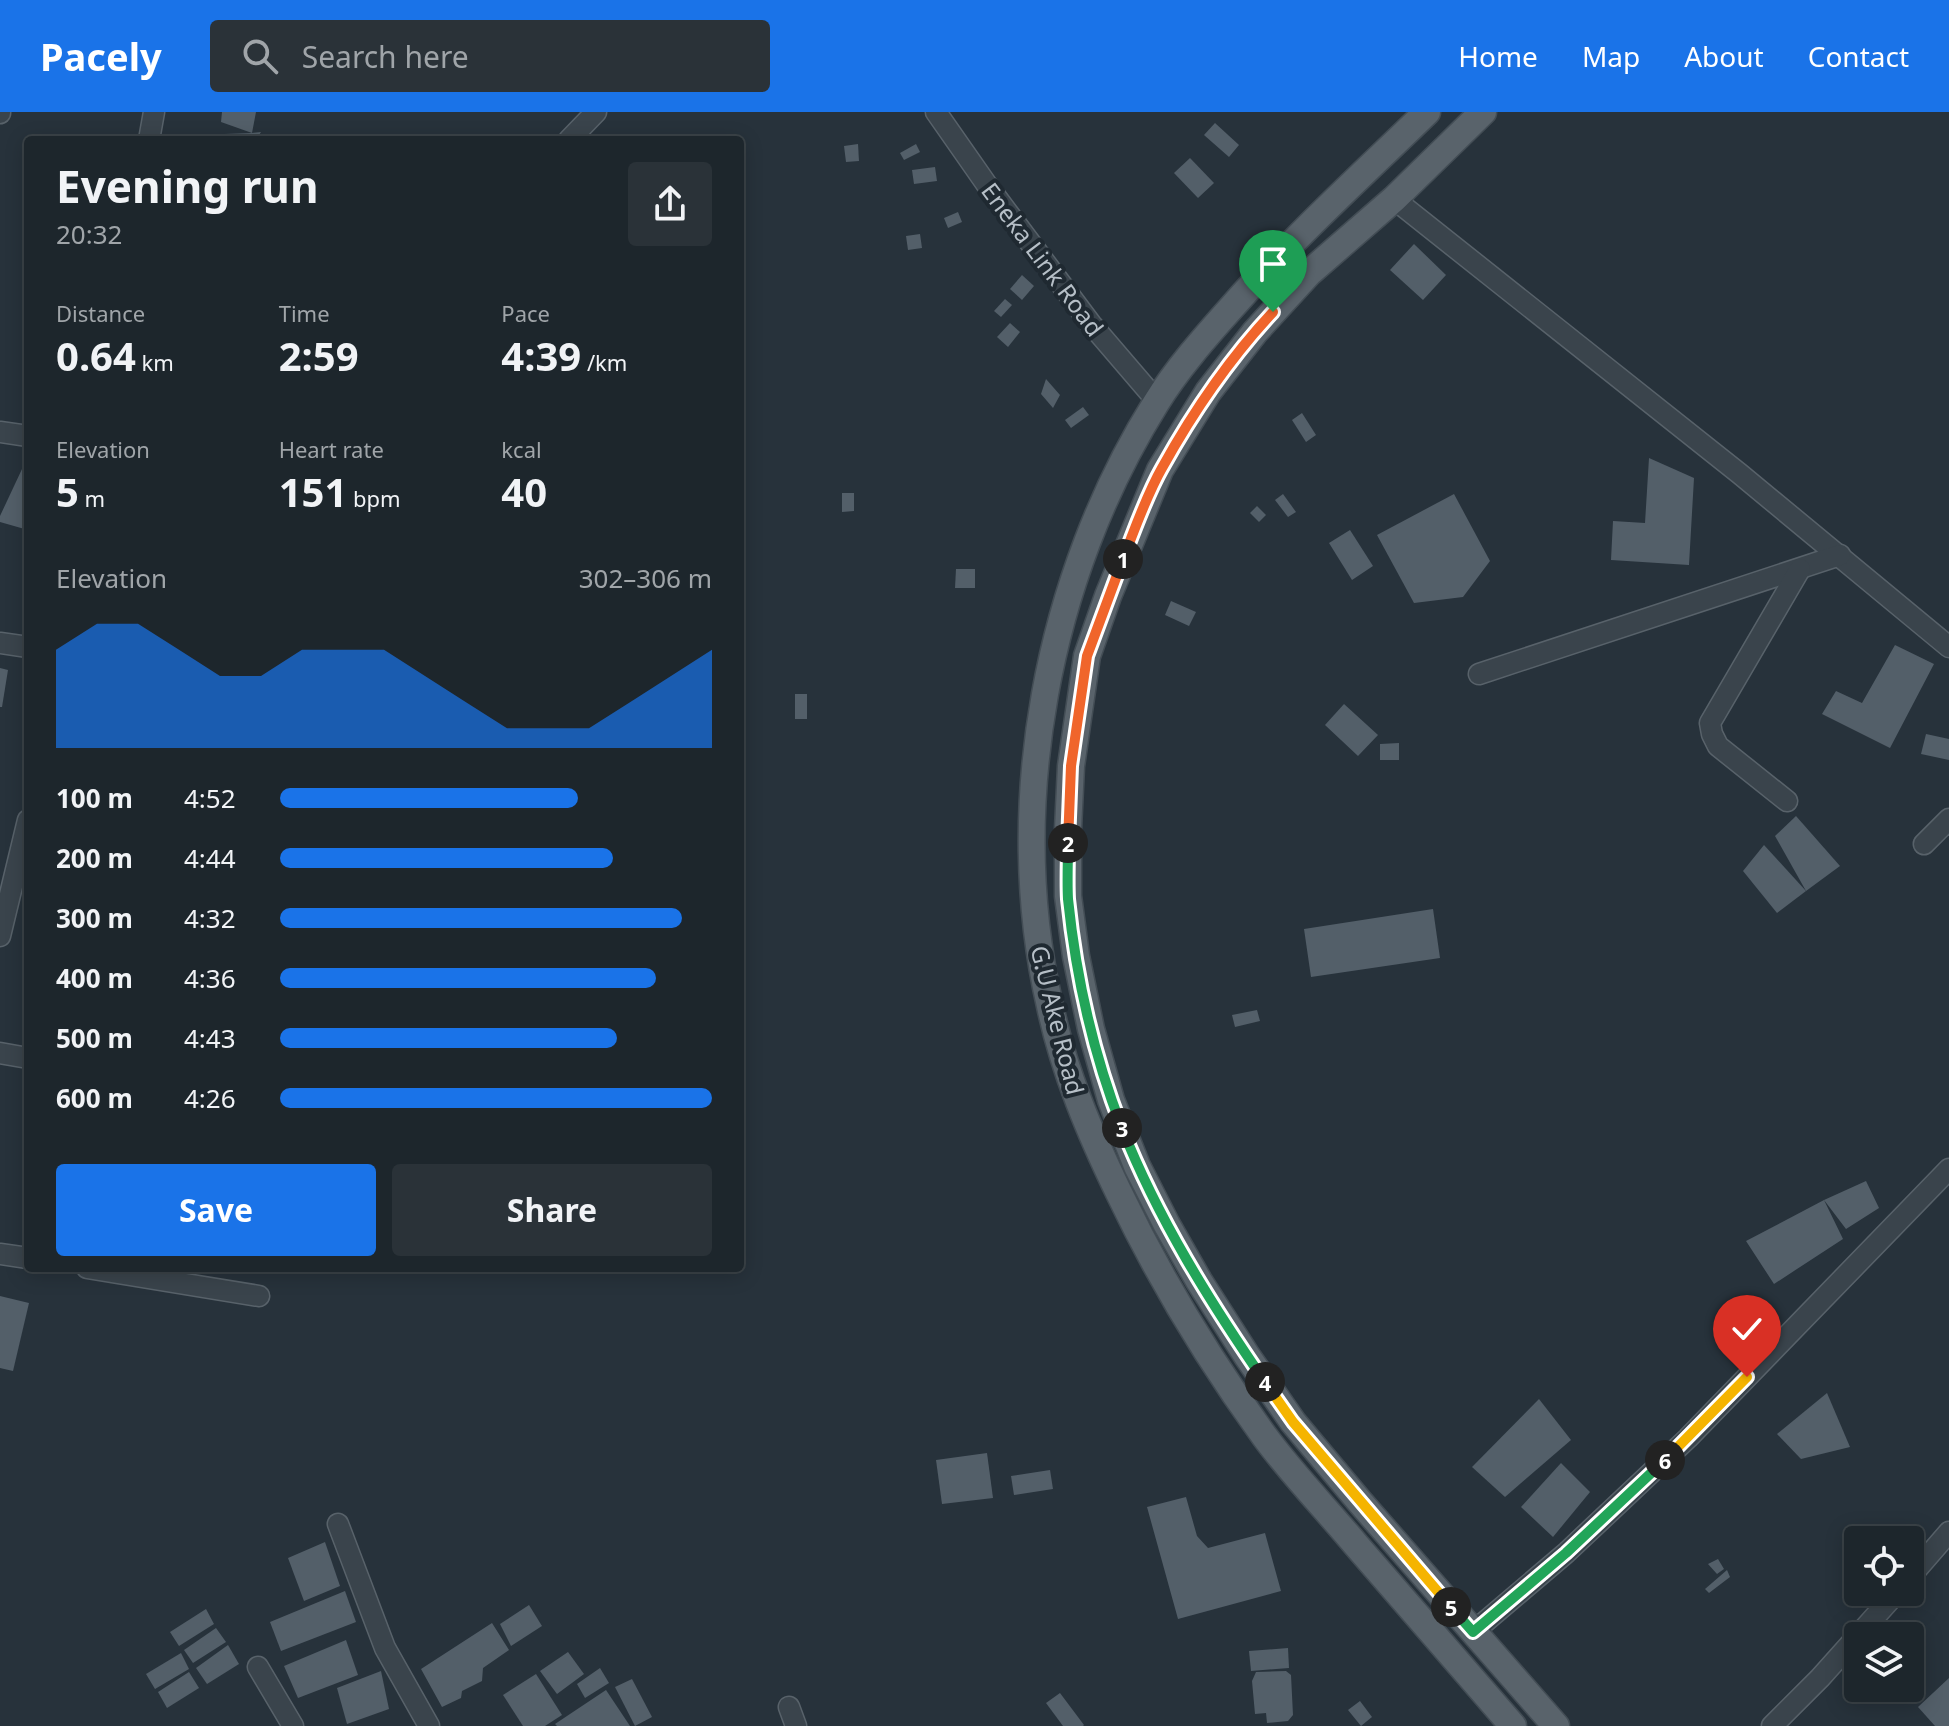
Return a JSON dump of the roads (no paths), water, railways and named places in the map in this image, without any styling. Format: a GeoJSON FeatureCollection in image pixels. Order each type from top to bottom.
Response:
{"type":"FeatureCollection","features":[{"type":"Feature","properties":{"kind":"main road","name":"G.U Ake Road"},"geometry":{"type":"LineString","coordinates":[[1427,112],[1263,272],[1209,333],[1157,401],[1117,474],[1088,539],[1069,594],[1052,656],[1041,718],[1033,795],[1037,936],[1050,1008],[1075,1094],[1100,1154],[1179,1308],[1268,1441],[1513,1726]]}},
{"type":"Feature","properties":{"kind":"main road"},"geometry":{"type":"LineString","coordinates":[[1483,112],[1394,199],[1309,273],[1255,332],[1208,392],[1160,470],[1087,656],[1071,766],[1068,896],[1091,1029],[1111,1100],[1137,1166],[1167,1225],[1207,1293],[1293,1422],[1556,1726]]}},
{"type":"Feature","properties":{"kind":"street"},"geometry":{"type":"LineString","coordinates":[[150,136],[154,112]]}},
{"type":"Feature","properties":{"kind":"street"},"geometry":{"type":"LineString","coordinates":[[573,136],[596,112]]}},
{"type":"Feature","properties":{"kind":"street","name":"Eneka Link Road"},"geometry":{"type":"LineString","coordinates":[[936,112],[1091,324],[1157,401]]}},
{"type":"Feature","properties":{"kind":"street"},"geometry":{"type":"LineString","coordinates":[[1394,199],[1840,555],[1949,647]]}},
{"type":"Feature","properties":{"kind":"street"},"geometry":{"type":"LineString","coordinates":[[0,432],[24,435]]}},
{"type":"Feature","properties":{"kind":"street"},"geometry":{"type":"LineString","coordinates":[[1479,674],[1840,555]]}},
{"type":"Feature","properties":{"kind":"street"},"geometry":{"type":"LineString","coordinates":[[1787,801],[1718,746],[1710,723],[1800,569]]}},
{"type":"Feature","properties":{"kind":"street"},"geometry":{"type":"LineString","coordinates":[[0,643],[24,646]]}},
{"type":"Feature","properties":{"kind":"street"},"geometry":{"type":"LineString","coordinates":[[1924,844],[1949,819]]}},
{"type":"Feature","properties":{"kind":"street"},"geometry":{"type":"LineString","coordinates":[[0,936],[17,849]]}},
{"type":"Feature","properties":{"kind":"street"},"geometry":{"type":"LineString","coordinates":[[0,1053],[24,1057]]}},
{"type":"Feature","properties":{"kind":"street"},"geometry":{"type":"LineString","coordinates":[[1473,1632],[1566,1553],[1688,1438],[1949,1169]]}},
{"type":"Feature","properties":{"kind":"street"},"geometry":{"type":"LineString","coordinates":[[0,1254],[24,1257]]}},
{"type":"Feature","properties":{"kind":"street"},"geometry":{"type":"LineString","coordinates":[[112,1272],[259,1296]]}},
{"type":"Feature","properties":{"kind":"street"},"geometry":{"type":"LineString","coordinates":[[338,1524],[385,1648],[429,1726]]}},
{"type":"Feature","properties":{"kind":"street"},"geometry":{"type":"LineString","coordinates":[[1924,1561],[1949,1532]]}},
{"type":"Feature","properties":{"kind":"street"},"geometry":{"type":"LineString","coordinates":[[1772,1726],[1884,1606]]}},
{"type":"Feature","properties":{"kind":"street"},"geometry":{"type":"LineString","coordinates":[[258,1667],[293,1726]]}}]}
